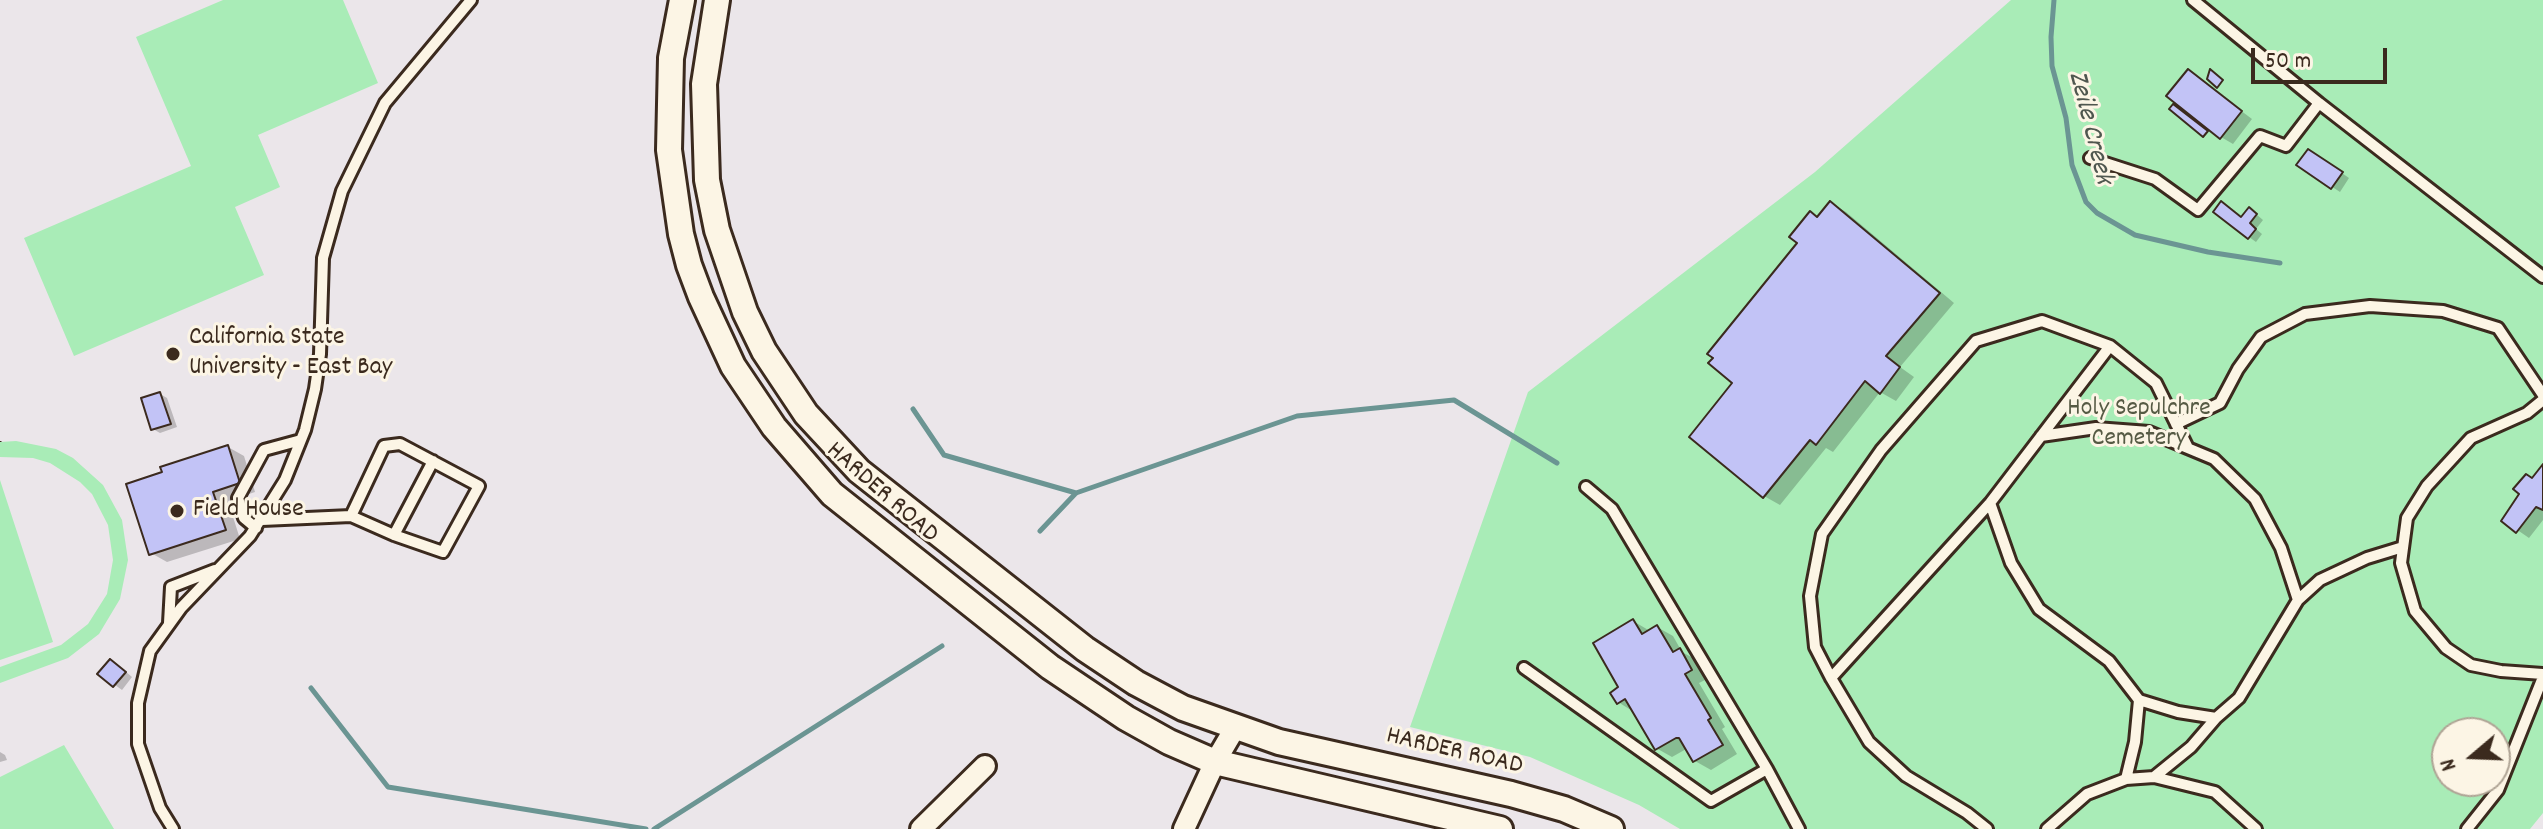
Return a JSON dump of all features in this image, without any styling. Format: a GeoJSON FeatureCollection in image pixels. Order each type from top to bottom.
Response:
{"type":"FeatureCollection","features":[{"type":"Feature","properties":{"kind":"street","name":"HARDER ROAD"},"geometry":{"type":"LineString","coordinates":[[682,0],[671,58],[669,103],[669,150],[681,234],[701,297],[733,366],[774,427],[832,494],[1050,667],[1126,718],[1169,742],[1215,762],[1500,829]]}},
{"type":"Feature","properties":{"kind":"street","name":"HARDER ROAD"},"geometry":{"type":"LineString","coordinates":[[717,0],[704,84],[707,180],[729,271],[751,325],[785,386],[830,443],[859,471],[1085,649],[1136,683],[1183,708],[1279,742],[1511,794],[1564,809],[1611,829]]}},
{"type":"Feature","properties":{"kind":"street"},"geometry":{"type":"LineString","coordinates":[[1184,829],[1215,762],[1235,728]]}},
{"type":"Feature","properties":{"kind":"street"},"geometry":{"type":"LineString","coordinates":[[921,829],[985,766]]}},
{"type":"Feature","properties":{"kind":"lane"},"geometry":{"type":"LineString","coordinates":[[173,829],[160,808],[138,744],[139,691],[150,651],[169,623],[259,524],[285,480],[312,404],[320,354],[323,258],[342,191],[385,103],[471,0]]}},
{"type":"Feature","properties":{"kind":"lane"},"geometry":{"type":"LineString","coordinates":[[2193,0],[2319,103],[2543,277]]}},
{"type":"Feature","properties":{"kind":"lane"},"geometry":{"type":"LineString","coordinates":[[2090,158],[2155,179],[2198,210],[2260,136],[2286,146],[2319,103]]}},
{"type":"Feature","properties":{"kind":"lane"},"geometry":{"type":"LineString","coordinates":[[2176,424],[2220,403],[2238,369],[2261,337],[2305,314],[2370,306],[2443,311],[2498,328],[2543,398],[2527,413],[2471,438],[2427,486],[2407,518],[2401,563],[2415,611],[2446,648],[2471,665],[2543,675],[2498,790],[2467,829]]}},
{"type":"Feature","properties":{"kind":"lane"},"geometry":{"type":"LineString","coordinates":[[1987,829],[1967,813],[1906,776],[1869,742],[1831,678],[1815,647],[1810,596],[1822,534],[1881,450],[1976,341],[2042,321],[2110,346],[2156,383],[2188,448]]}},
{"type":"Feature","properties":{"kind":"lane"},"geometry":{"type":"LineString","coordinates":[[1831,678],[1990,503],[2110,346]]}},
{"type":"Feature","properties":{"kind":"lane"},"geometry":{"type":"LineString","coordinates":[[2041,436],[2096,428],[2149,432],[2214,459],[2255,499],[2281,548],[2298,600]]}},
{"type":"Feature","properties":{"kind":"lane"},"geometry":{"type":"LineString","coordinates":[[301,440],[264,450],[238,498],[244,518],[259,524],[351,516],[443,552],[479,486],[400,444],[384,446],[351,516]]}},
{"type":"Feature","properties":{"kind":"lane"},"geometry":{"type":"LineString","coordinates":[[394,535],[433,461]]}},
{"type":"Feature","properties":{"kind":"lane"},"geometry":{"type":"LineString","coordinates":[[1586,487],[1612,509],[1767,769],[1799,829]]}},
{"type":"Feature","properties":{"kind":"lane"},"geometry":{"type":"LineString","coordinates":[[1990,503],[2011,563],[2039,609],[2109,661],[2139,700],[2178,712],[2216,718]]}},
{"type":"Feature","properties":{"kind":"lane"},"geometry":{"type":"LineString","coordinates":[[2154,777],[2191,747],[2216,718],[2239,698],[2298,600],[2320,580],[2367,558],[2403,547]]}},
{"type":"Feature","properties":{"kind":"lane"},"geometry":{"type":"LineString","coordinates":[[169,623],[171,587],[220,568]]}},
{"type":"Feature","properties":{"kind":"lane"},"geometry":{"type":"LineString","coordinates":[[1524,668],[1711,801],[1767,769]]}},
{"type":"Feature","properties":{"kind":"lane"},"geometry":{"type":"LineString","coordinates":[[2126,779],[2135,742],[2139,700]]}},
{"type":"Feature","properties":{"kind":"lane"},"geometry":{"type":"LineString","coordinates":[[2047,829],[2087,794],[2126,779],[2154,777],[2215,792],[2256,829]]}},
{"type":"Feature","properties":{"kind":"green space"},"geometry":{"type":"Polygon","coordinates":[[[223,0],[343,0],[378,83],[258,135],[280,187],[235,207],[264,275],[74,356],[24,238],[191,166],[136,37],[223,0]]]}},
{"type":"Feature","properties":{"kind":"green space","name":"Holy Sepulchre Cemetery"},"geometry":{"type":"Polygon","coordinates":[[[2011,0],[2543,0],[2543,813],[2530,829],[1680,829],[1639,805],[1530,757],[1410,727],[1528,392],[1815,172],[2011,0]]]}},
{"type":"Feature","properties":{"kind":"green space"},"geometry":{"type":"Polygon","coordinates":[[[16,441],[56,449],[73,458],[103,485],[122,520],[128,560],[120,599],[99,634],[68,658],[0,683],[0,667],[61,645],[88,624],[107,594],[113,560],[108,525],[92,494],[80,482],[50,463],[33,458],[0,457],[0,442],[16,441]]]}},
{"type":"Feature","properties":{"kind":"green space"},"geometry":{"type":"Polygon","coordinates":[[[0,480],[53,642],[0,660],[0,480]]]}},
{"type":"Feature","properties":{"kind":"green space"},"geometry":{"type":"Polygon","coordinates":[[[64,745],[114,829],[0,829],[0,777],[64,745]]]}},
{"type":"Feature","properties":{"kind":"building"},"geometry":{"type":"Polygon","coordinates":[[[2188,69],[2242,111],[2220,139],[2166,96],[2188,69]]]}},
{"type":"Feature","properties":{"kind":"building"},"geometry":{"type":"Polygon","coordinates":[[[2210,69],[2223,80],[2217,88],[2207,79],[2210,69]]]}},
{"type":"Feature","properties":{"kind":"building"},"geometry":{"type":"Polygon","coordinates":[[[2173,104],[2208,131],[2203,137],[2169,109],[2173,104]]]}},
{"type":"Feature","properties":{"kind":"building"},"geometry":{"type":"Polygon","coordinates":[[[2308,149],[2343,172],[2331,189],[2296,165],[2308,149]]]}},
{"type":"Feature","properties":{"kind":"building"},"geometry":{"type":"Polygon","coordinates":[[[1830,201],[1940,293],[1886,356],[1900,367],[1880,394],[1865,381],[1816,445],[1810,440],[1763,498],[1689,437],[1732,383],[1708,363],[1713,358],[1707,354],[1797,243],[1789,237],[1810,211],[1817,217],[1830,201]]]}},
{"type":"Feature","properties":{"kind":"building"},"geometry":{"type":"Polygon","coordinates":[[[2221,201],[2241,217],[2249,207],[2257,214],[2250,223],[2256,229],[2248,239],[2213,212],[2221,201]]]}},
{"type":"Feature","properties":{"kind":"building"},"geometry":{"type":"Polygon","coordinates":[[[160,392],[171,424],[151,430],[141,398],[160,392]]]}},
{"type":"Feature","properties":{"kind":"building","name":"Field House"},"geometry":{"type":"Polygon","coordinates":[[[228,445],[240,483],[213,492],[226,530],[149,555],[126,484],[162,472],[160,467],[228,445]]]}},
{"type":"Feature","properties":{"kind":"building"},"geometry":{"type":"Polygon","coordinates":[[[2543,464],[2543,510],[2536,507],[2516,533],[2501,521],[2519,494],[2513,489],[2526,474],[2532,478],[2543,464]]]}},
{"type":"Feature","properties":{"kind":"building"},"geometry":{"type":"Polygon","coordinates":[[[1633,619],[1642,634],[1657,625],[1673,652],[1680,648],[1692,670],[1685,674],[1723,745],[1693,762],[1679,738],[1655,750],[1625,699],[1617,704],[1610,693],[1618,687],[1593,643],[1633,619]]]}},
{"type":"Feature","properties":{"kind":"building"},"geometry":{"type":"Polygon","coordinates":[[[110,659],[126,672],[113,687],[97,674],[110,659]]]}},
{"type":"Feature","properties":{"kind":"waterway","name":"Zeile Creek"},"geometry":{"type":"LineString","coordinates":[[2054,0],[2052,66],[2066,118],[2072,165],[2086,202],[2097,213],[2135,235],[2208,252],[2280,263]]}},
{"type":"Feature","properties":{"kind":"waterway"},"geometry":{"type":"LineString","coordinates":[[1040,531],[1076,493],[1297,416],[1454,400],[1557,463]]}},
{"type":"Feature","properties":{"kind":"waterway"},"geometry":{"type":"LineString","coordinates":[[913,409],[944,455],[1076,493]]}},
{"type":"Feature","properties":{"kind":"waterway"},"geometry":{"type":"LineString","coordinates":[[654,829],[942,646]]}},
{"type":"Feature","properties":{"kind":"waterway"},"geometry":{"type":"LineString","coordinates":[[311,688],[388,787],[646,829]]}},
{"type":"Feature","properties":{"kind":"place","name":"California State University - East Bay"},"geometry":{"type":"Point","coordinates":[173,354]}},
{"type":"Feature","properties":{"kind":"place","name":"Field House"},"geometry":{"type":"Point","coordinates":[177,511]}}]}
